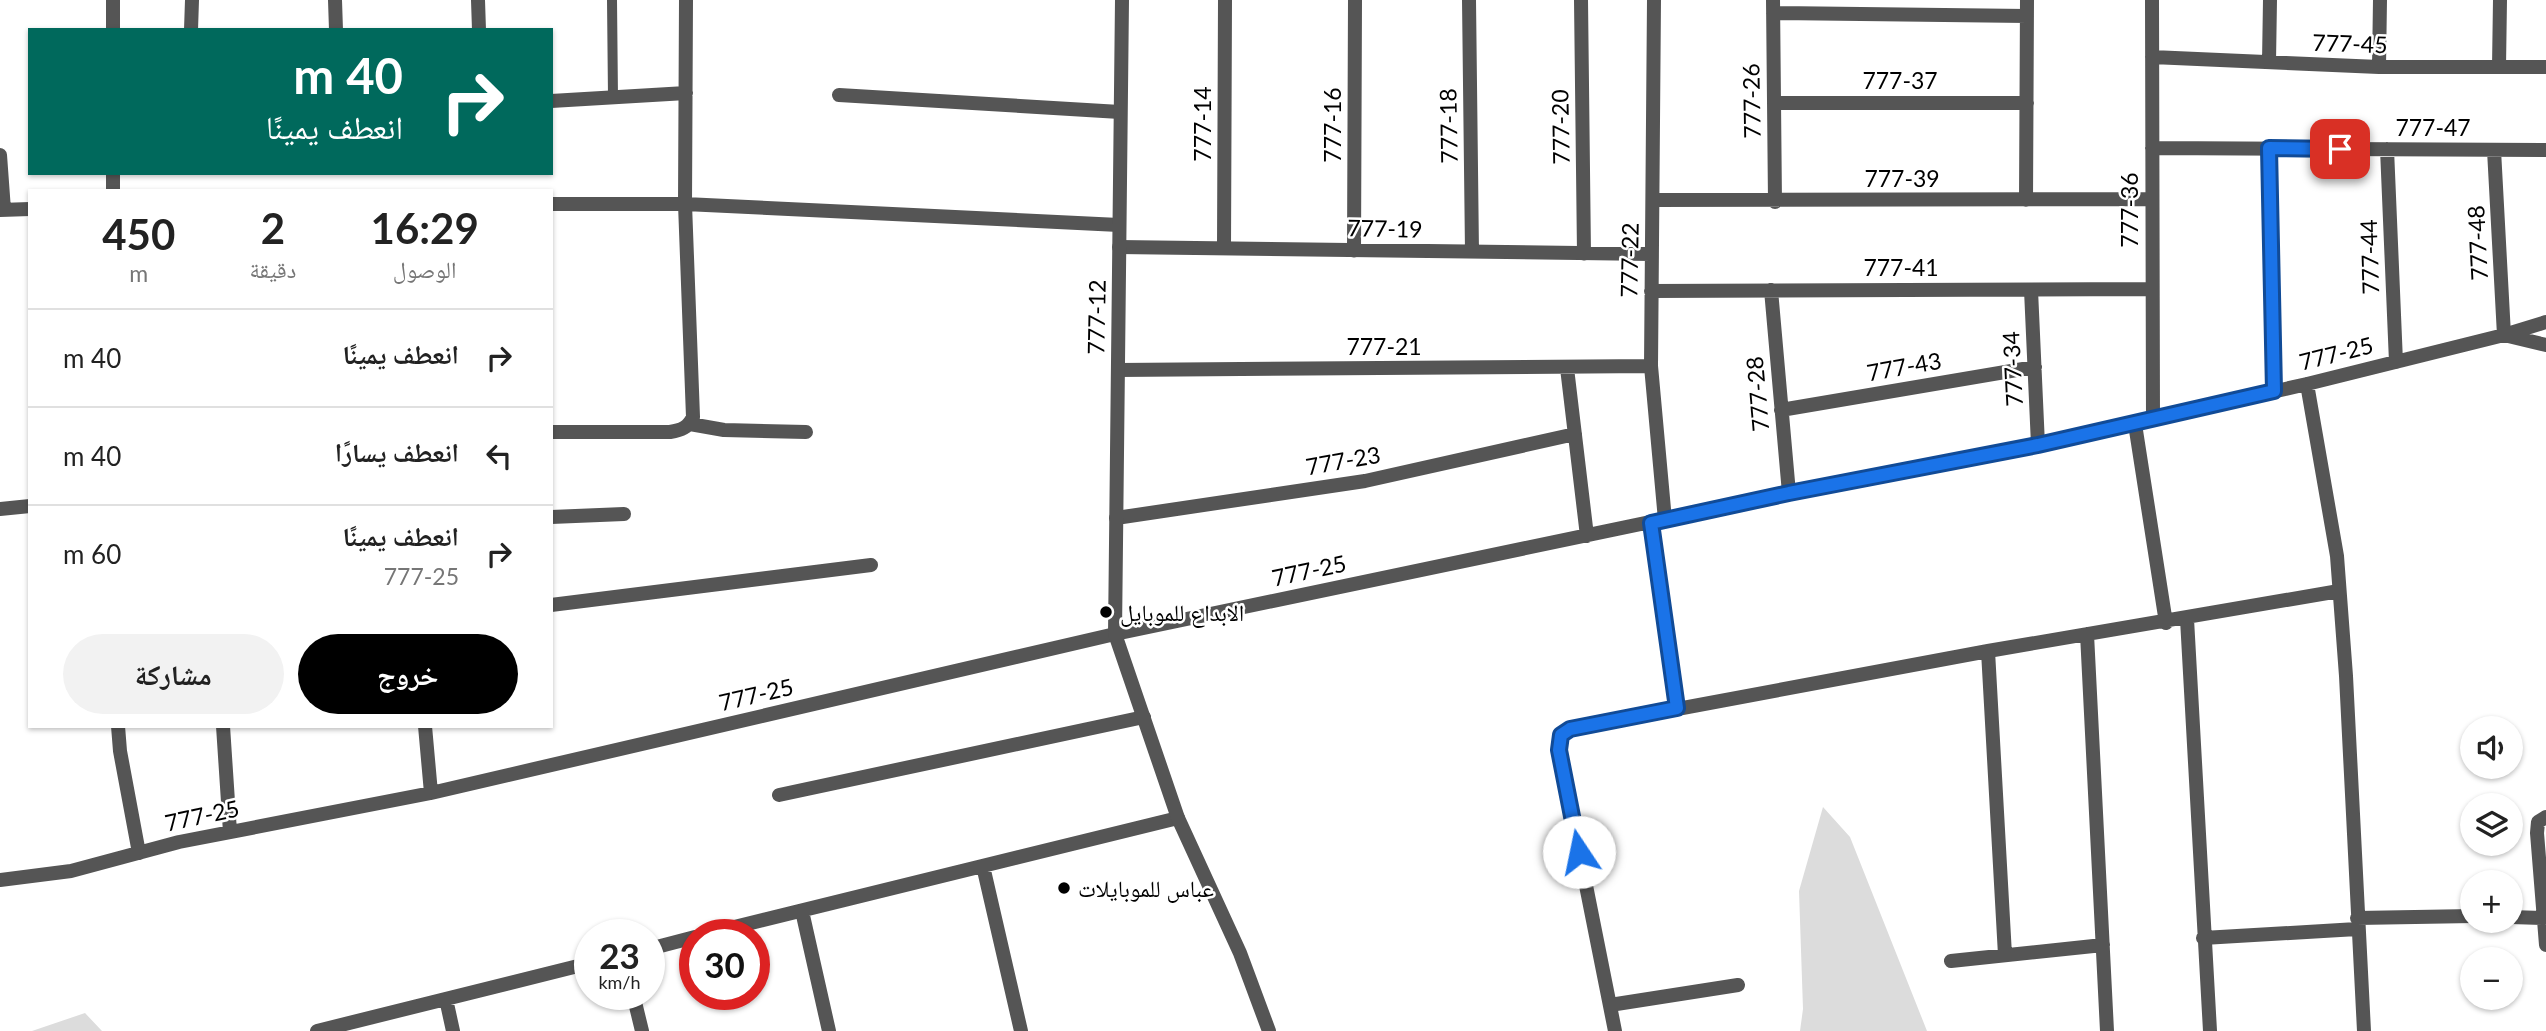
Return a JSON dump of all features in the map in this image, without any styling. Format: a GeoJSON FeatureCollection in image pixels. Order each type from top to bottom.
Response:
{"type":"FeatureCollection","features":[{"type":"Feature","properties":{"kind":"street"},"geometry":{"type":"LineString","coordinates":[[113,0],[113,28]]}},
{"type":"Feature","properties":{"kind":"street"},"geometry":{"type":"LineString","coordinates":[[191,28],[192,0]]}},
{"type":"Feature","properties":{"kind":"street"},"geometry":{"type":"LineString","coordinates":[[335,0],[337,28]]}},
{"type":"Feature","properties":{"kind":"street"},"geometry":{"type":"LineString","coordinates":[[478,0],[479,28]]}},
{"type":"Feature","properties":{"kind":"street"},"geometry":{"type":"LineString","coordinates":[[553,432],[670,432],[684,429],[690,424],[694,407],[685,204],[686,0]]}},
{"type":"Feature","properties":{"kind":"street","name":"777-12"},"geometry":{"type":"LineString","coordinates":[[1122,0],[1115,634],[1178,818],[1240,953],[1269,1031]]}},
{"type":"Feature","properties":{"kind":"street","name":"777-14"},"geometry":{"type":"LineString","coordinates":[[1224,248],[1225,0]]}},
{"type":"Feature","properties":{"kind":"street","name":"777-16"},"geometry":{"type":"LineString","coordinates":[[1354,251],[1355,0]]}},
{"type":"Feature","properties":{"kind":"street","name":"777-18"},"geometry":{"type":"LineString","coordinates":[[1469,0],[1472,252]]}},
{"type":"Feature","properties":{"kind":"street","name":"777-20"},"geometry":{"type":"LineString","coordinates":[[1581,0],[1584,254]]}},
{"type":"Feature","properties":{"kind":"street","name":"777-22"},"geometry":{"type":"LineString","coordinates":[[1654,0],[1651,366],[1658,522],[1677,708]]}},
{"type":"Feature","properties":{"kind":"street"},"geometry":{"type":"LineString","coordinates":[[2026,200],[2027,0]]}},
{"type":"Feature","properties":{"kind":"street","name":"777-36"},"geometry":{"type":"LineString","coordinates":[[2152,0],[2153,420]]}},
{"type":"Feature","properties":{"kind":"street"},"geometry":{"type":"LineString","coordinates":[[2269,62],[2270,0]]}},
{"type":"Feature","properties":{"kind":"street"},"geometry":{"type":"LineString","coordinates":[[2379,67],[2381,0]]}},
{"type":"Feature","properties":{"kind":"street"},"geometry":{"type":"LineString","coordinates":[[2499,67],[2500,0]]}},
{"type":"Feature","properties":{"kind":"street"},"geometry":{"type":"LineString","coordinates":[[1773,7],[2027,16]]}},
{"type":"Feature","properties":{"kind":"street","name":"777-26"},"geometry":{"type":"LineString","coordinates":[[1773,7],[1775,202]]}},
{"type":"Feature","properties":{"kind":"street","name":"777-45"},"geometry":{"type":"LineString","coordinates":[[2152,57],[2379,67],[2546,67]]}},
{"type":"Feature","properties":{"kind":"street"},"geometry":{"type":"LineString","coordinates":[[553,101],[686,93]]}},
{"type":"Feature","properties":{"kind":"street"},"geometry":{"type":"LineString","coordinates":[[839,95],[1120,112]]}},
{"type":"Feature","properties":{"kind":"street","name":"777-37"},"geometry":{"type":"LineString","coordinates":[[1774,103],[2027,103]]}},
{"type":"Feature","properties":{"kind":"street","name":"777-47"},"geometry":{"type":"LineString","coordinates":[[2152,148],[2546,150]]}},
{"type":"Feature","properties":{"kind":"street"},"geometry":{"type":"LineString","coordinates":[[2269,148],[2274,391]]}},
{"type":"Feature","properties":{"kind":"street","name":"777-44"},"geometry":{"type":"LineString","coordinates":[[2387,149],[2396,362]]}},
{"type":"Feature","properties":{"kind":"street","name":"777-48"},"geometry":{"type":"LineString","coordinates":[[2494,150],[2504,335]]}},
{"type":"Feature","properties":{"kind":"street"},"geometry":{"type":"LineString","coordinates":[[0,155],[2,210],[28,209]]}},
{"type":"Feature","properties":{"kind":"street","name":"777-39"},"geometry":{"type":"LineString","coordinates":[[1653,200],[1775,202],[2152,199]]}},
{"type":"Feature","properties":{"kind":"street"},"geometry":{"type":"LineString","coordinates":[[553,204],[685,204],[1119,225]]}},
{"type":"Feature","properties":{"kind":"street","name":"777-19"},"geometry":{"type":"LineString","coordinates":[[1119,247],[1651,254]]}},
{"type":"Feature","properties":{"kind":"street","name":"777-41"},"geometry":{"type":"LineString","coordinates":[[1651,291],[2152,289]]}},
{"type":"Feature","properties":{"kind":"street","name":"777-28"},"geometry":{"type":"LineString","coordinates":[[1771,290],[1789,493]]}},
{"type":"Feature","properties":{"kind":"street","name":"777-34"},"geometry":{"type":"LineString","coordinates":[[2031,290],[2038,445]]}},
{"type":"Feature","properties":{"kind":"street","name":"777-25"},"geometry":{"type":"LineString","coordinates":[[0,880],[71,871],[230,832],[431,793],[1115,634],[1789,493],[2135,424],[2308,384],[2546,322]]}},
{"type":"Feature","properties":{"kind":"street"},"geometry":{"type":"LineString","coordinates":[[2504,335],[2546,345]]}},
{"type":"Feature","properties":{"kind":"street","name":"777-21"},"geometry":{"type":"LineString","coordinates":[[1118,370],[1651,366]]}},
{"type":"Feature","properties":{"kind":"street","name":"777-43"},"geometry":{"type":"LineString","coordinates":[[1781,410],[2035,367]]}},
{"type":"Feature","properties":{"kind":"street"},"geometry":{"type":"LineString","coordinates":[[1567,368],[1587,536]]}},
{"type":"Feature","properties":{"kind":"street"},"geometry":{"type":"LineString","coordinates":[[2308,384],[2333,531],[2339,591],[2346,676],[2364,1031]]}},
{"type":"Feature","properties":{"kind":"street"},"geometry":{"type":"LineString","coordinates":[[690,424],[724,430],[806,432]]}},
{"type":"Feature","properties":{"kind":"street"},"geometry":{"type":"LineString","coordinates":[[2135,424],[2166,623]]}},
{"type":"Feature","properties":{"kind":"street","name":"777-23"},"geometry":{"type":"LineString","coordinates":[[1116,518],[1365,481],[1575,434]]}},
{"type":"Feature","properties":{"kind":"street"},"geometry":{"type":"LineString","coordinates":[[0,509],[28,506]]}},
{"type":"Feature","properties":{"kind":"street"},"geometry":{"type":"LineString","coordinates":[[553,517],[624,514]]}},
{"type":"Feature","properties":{"kind":"street"},"geometry":{"type":"LineString","coordinates":[[553,605],[871,565]]}},
{"type":"Feature","properties":{"kind":"street"},"geometry":{"type":"LineString","coordinates":[[1615,1031],[1559,750],[1561,735],[1570,729],[2087,634],[2166,623],[2339,591]]}},
{"type":"Feature","properties":{"kind":"street"},"geometry":{"type":"LineString","coordinates":[[2187,619],[2210,1031]]}},
{"type":"Feature","properties":{"kind":"street"},"geometry":{"type":"LineString","coordinates":[[2087,634],[2108,1031]]}},
{"type":"Feature","properties":{"kind":"street"},"geometry":{"type":"LineString","coordinates":[[1988,652],[2005,955]]}},
{"type":"Feature","properties":{"kind":"street"},"geometry":{"type":"LineString","coordinates":[[779,795],[1144,717]]}},
{"type":"Feature","properties":{"kind":"street"},"geometry":{"type":"LineString","coordinates":[[118,728],[139,853]]}},
{"type":"Feature","properties":{"kind":"street"},"geometry":{"type":"LineString","coordinates":[[223,728],[230,832]]}},
{"type":"Feature","properties":{"kind":"street"},"geometry":{"type":"LineString","coordinates":[[425,728],[431,793]]}},
{"type":"Feature","properties":{"kind":"street"},"geometry":{"type":"LineString","coordinates":[[2546,817],[2538,822],[2537,833],[2546,945]]}},
{"type":"Feature","properties":{"kind":"street"},"geometry":{"type":"LineString","coordinates":[[769,919],[1178,818]]}},
{"type":"Feature","properties":{"kind":"street"},"geometry":{"type":"LineString","coordinates":[[983,866],[1021,1031]]}},
{"type":"Feature","properties":{"kind":"street"},"geometry":{"type":"LineString","coordinates":[[802,911],[829,1031]]}},
{"type":"Feature","properties":{"kind":"street"},"geometry":{"type":"LineString","coordinates":[[2203,938],[2460,917]]}},
{"type":"Feature","properties":{"kind":"street"},"geometry":{"type":"LineString","coordinates":[[2523,917],[2544,918]]}},
{"type":"Feature","properties":{"kind":"street"},"geometry":{"type":"LineString","coordinates":[[1951,961],[2103,945]]}},
{"type":"Feature","properties":{"kind":"street"},"geometry":{"type":"LineString","coordinates":[[317,1031],[574,967]]}},
{"type":"Feature","properties":{"kind":"street"},"geometry":{"type":"LineString","coordinates":[[1610,1005],[1738,985]]}},
{"type":"Feature","properties":{"kind":"street"},"geometry":{"type":"LineString","coordinates":[[446,999],[453,1031]]}},
{"type":"Feature","properties":{"kind":"street"},"geometry":{"type":"LineString","coordinates":[[637,1010],[642,1031]]}},
{"type":"Feature","properties":{"kind":"lane"},"geometry":{"type":"LineString","coordinates":[[612,0],[613,97]]}},
{"type":"Feature","properties":{"kind":"shaded area"},"geometry":{"type":"Polygon","coordinates":[[[1823,807],[1850,837],[1927,1031],[1800,1031],[1803,1009],[1799,891],[1823,807]]]}},
{"type":"Feature","properties":{"kind":"shaded area"},"geometry":{"type":"Polygon","coordinates":[[[85,1013],[102,1031],[32,1031],[85,1013]]]}},
{"type":"Feature","properties":{"kind":"place","name":"الابداع للموبايل"},"geometry":{"type":"Point","coordinates":[1106,612]}},
{"type":"Feature","properties":{"kind":"place","name":"عباس للموبايلات"},"geometry":{"type":"Point","coordinates":[1064,888]}},
{"type":"Feature","properties":{"kind":"route"},"geometry":{"type":"LineString","coordinates":[[1579,852],[1559,750],[1561,735],[1570,729],[1677,708],[1651,523],[1789,493],[2038,445],[2274,391],[2269,148],[2340,149]]}}]}
